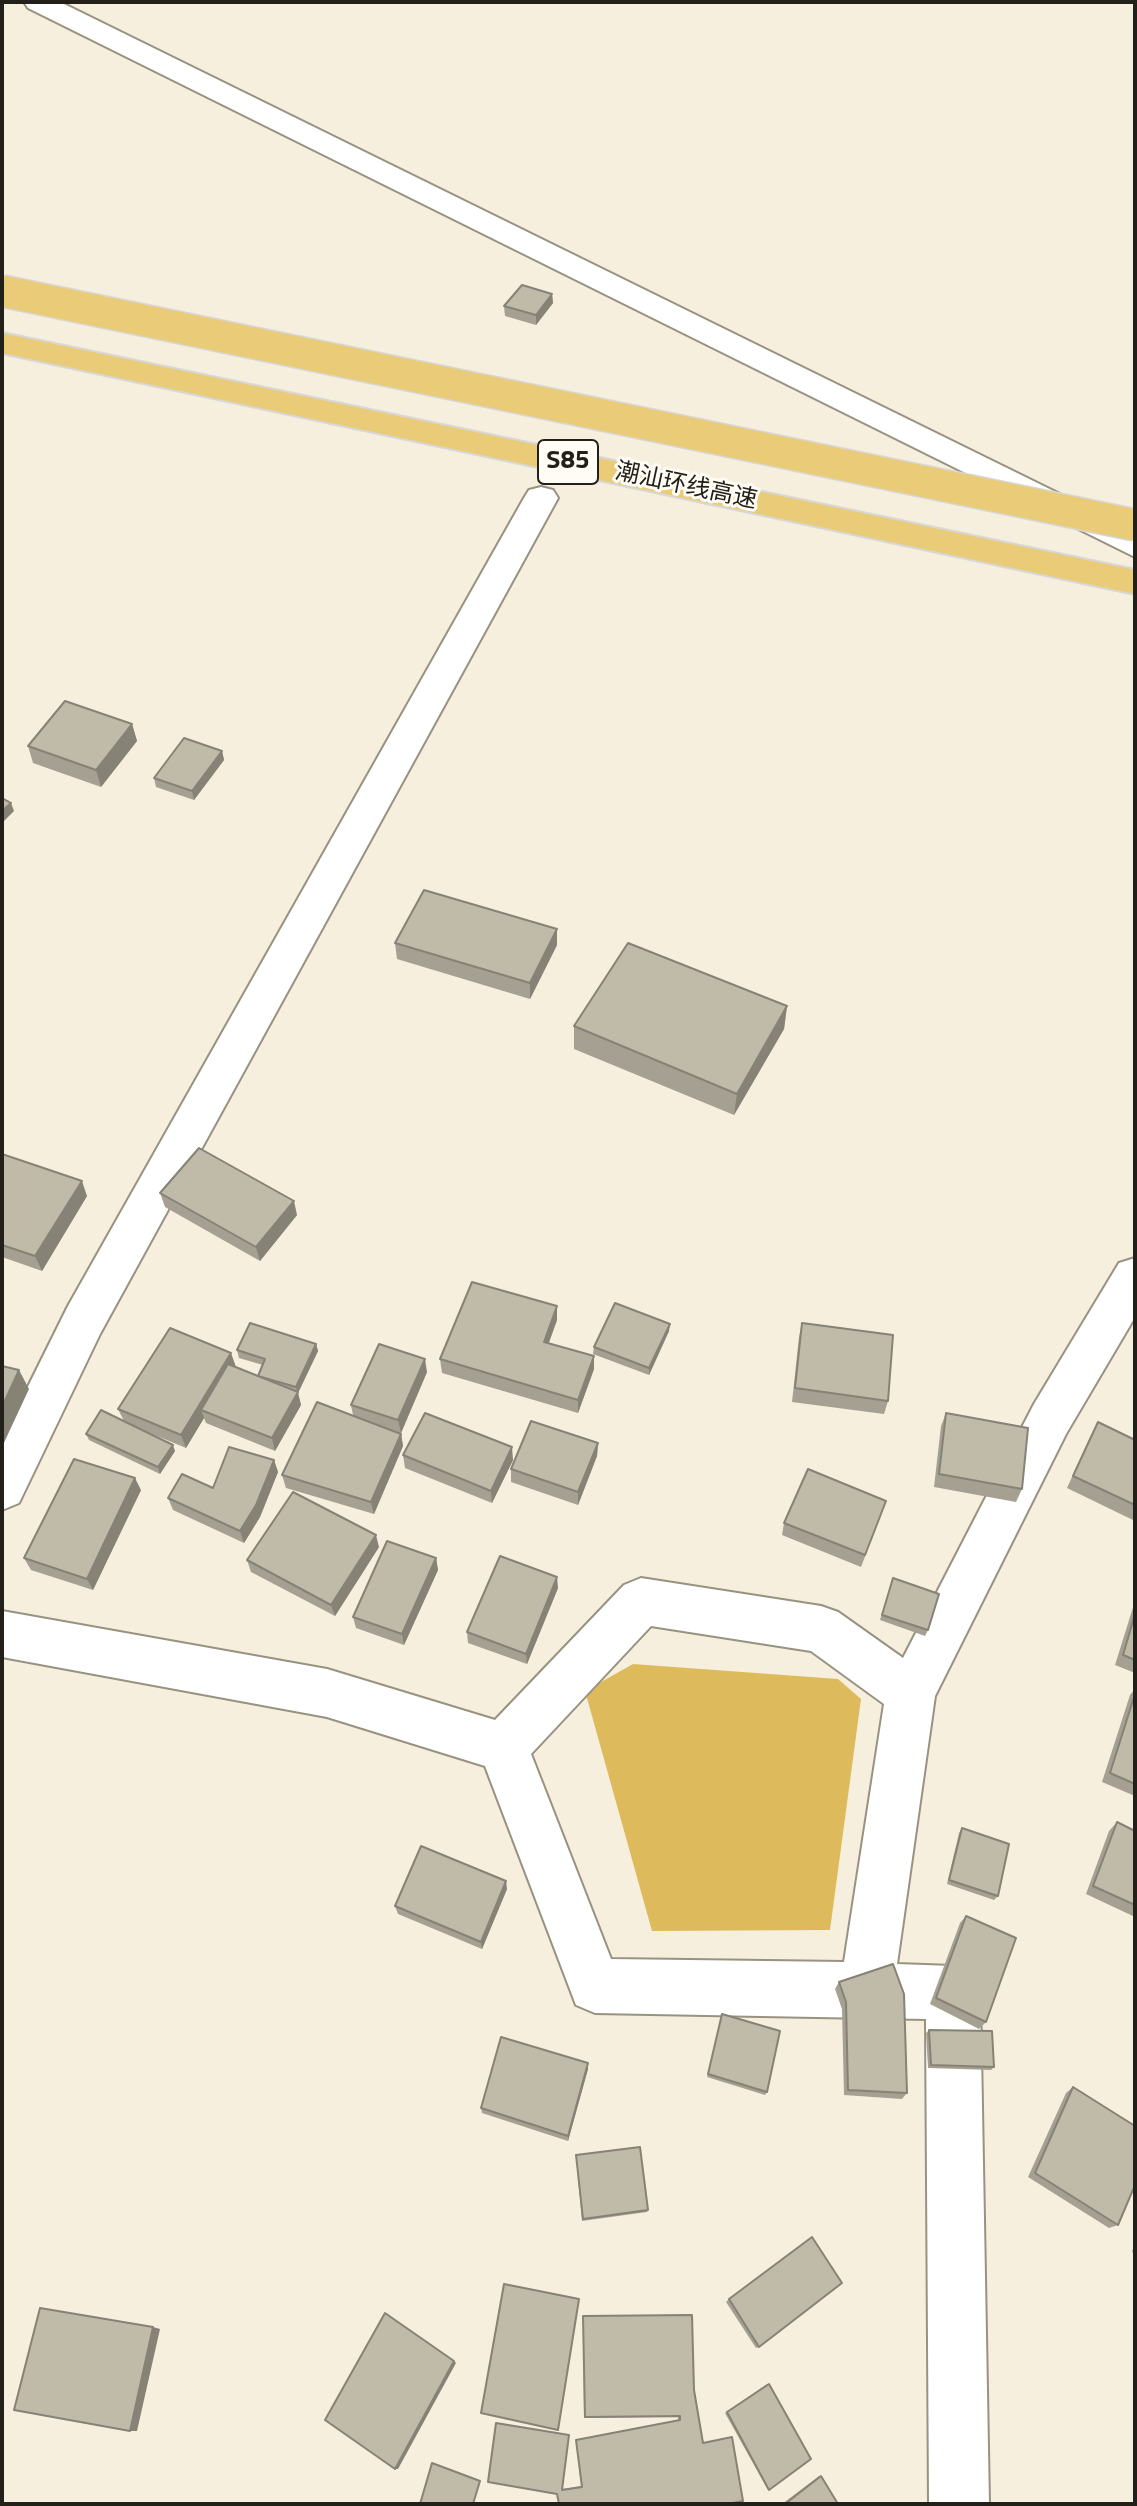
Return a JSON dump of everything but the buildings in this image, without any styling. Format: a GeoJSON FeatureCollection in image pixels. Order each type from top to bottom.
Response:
{"type":"FeatureCollection","features":[{"type":"Feature","properties":{"kind":"highway","name":"潮汕环线高速"},"geometry":{"type":"LineString","coordinates":[[2,291],[1135,525]]}},
{"type":"Feature","properties":{"kind":"highway","name":"潮汕环线高速"},"geometry":{"type":"LineString","coordinates":[[2,343],[1135,582]]}},
{"type":"Feature","properties":{"kind":"street"},"geometry":{"type":"LineString","coordinates":[[38,2],[1135,545]]}},
{"type":"Feature","properties":{"kind":"street"},"geometry":{"type":"LineString","coordinates":[[2,1488],[84,1320],[541,498]]}},
{"type":"Feature","properties":{"kind":"street"},"geometry":{"type":"LineString","coordinates":[[867,1989],[911,1693],[1050,1419],[1135,1277]]}},
{"type":"Feature","properties":{"kind":"street"},"geometry":{"type":"LineString","coordinates":[[503,1747],[641,1601],[821,1629],[911,1693]]}},
{"type":"Feature","properties":{"kind":"street"},"geometry":{"type":"LineString","coordinates":[[2,1634],[327,1693],[503,1747]]}},
{"type":"Feature","properties":{"kind":"street"},"geometry":{"type":"LineString","coordinates":[[503,1747],[595,1986],[953,1993],[959,2504]]}},
{"type":"Feature","properties":{"kind":"shaded area"},"geometry":{"type":"Polygon","coordinates":[[[633,1664],[838,1679],[861,1699],[830,1930],[652,1931],[585,1691],[633,1664]]]}}]}
